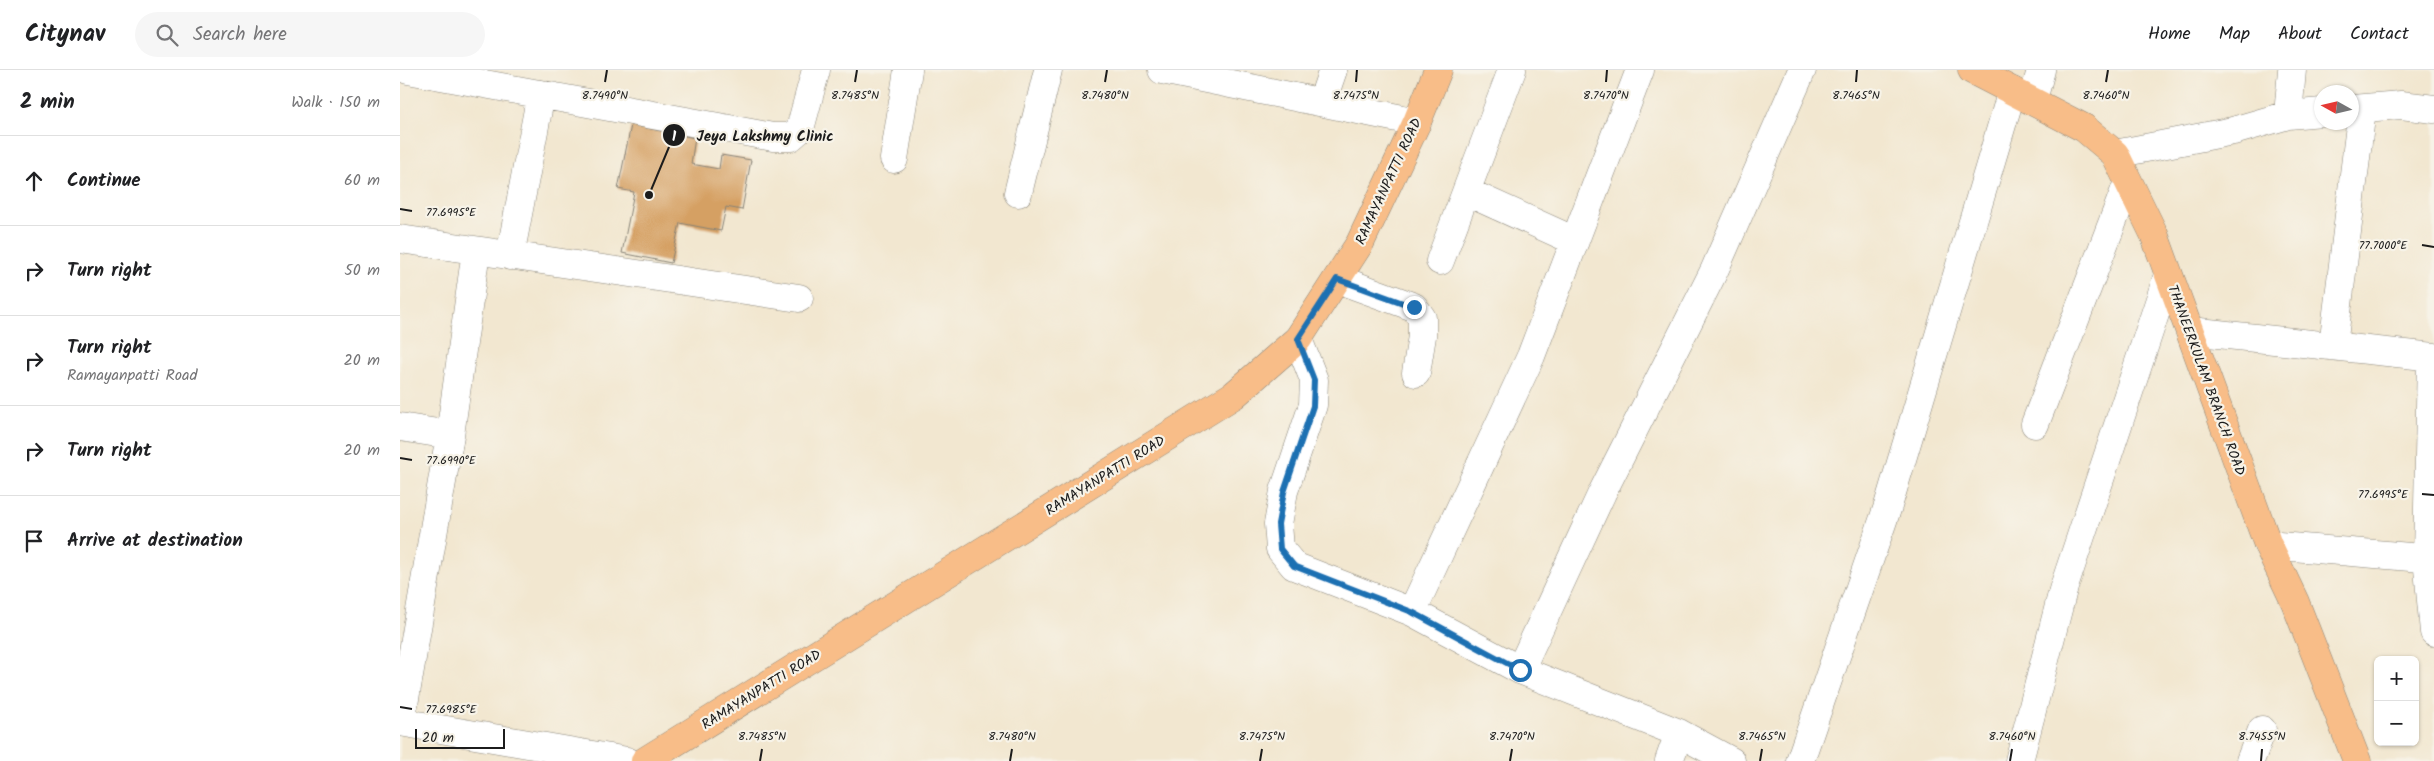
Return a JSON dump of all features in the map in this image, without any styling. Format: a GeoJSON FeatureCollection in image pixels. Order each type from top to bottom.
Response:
{"type":"FeatureCollection","features":[{"type":"Feature","properties":{"kind":"main road","name":"RAMAYANPATTI ROAD"},"geometry":{"type":"LineString","coordinates":[[645,761],[1234,395],[1298,339],[1360,243],[1417,122],[1438,70]]}},
{"type":"Feature","properties":{"kind":"main road","name":"THANEERKULAM BRANCH ROAD"},"geometry":{"type":"LineString","coordinates":[[1972,70],[2084,128],[2115,154],[2154,234],[2268,545],[2295,602],[2358,761]]}},
{"type":"Feature","properties":{"kind":"street"},"geometry":{"type":"LineString","coordinates":[[408,70],[773,137],[791,138],[800,129],[816,70]]}},
{"type":"Feature","properties":{"kind":"street"},"geometry":{"type":"LineString","coordinates":[[894,159],[908,70]]}},
{"type":"Feature","properties":{"kind":"street"},"geometry":{"type":"LineString","coordinates":[[1018,193],[1048,70]]}},
{"type":"Feature","properties":{"kind":"street"},"geometry":{"type":"LineString","coordinates":[[1322,102],[1333,70]]}},
{"type":"Feature","properties":{"kind":"street"},"geometry":{"type":"LineString","coordinates":[[1440,261],[1512,70]]}},
{"type":"Feature","properties":{"kind":"street"},"geometry":{"type":"LineString","coordinates":[[1412,612],[1531,356],[1640,70]]}},
{"type":"Feature","properties":{"kind":"street"},"geometry":{"type":"LineString","coordinates":[[1520,670],[1602,493],[1714,271],[1802,70]]}},
{"type":"Feature","properties":{"kind":"street"},"geometry":{"type":"LineString","coordinates":[[1800,761],[1888,506],[2022,95],[2041,70]]}},
{"type":"Feature","properties":{"kind":"street"},"geometry":{"type":"LineString","coordinates":[[2288,114],[2292,70]]}},
{"type":"Feature","properties":{"kind":"street"},"geometry":{"type":"LineString","coordinates":[[1174,71],[1417,122]]}},
{"type":"Feature","properties":{"kind":"street"},"geometry":{"type":"LineString","coordinates":[[510,256],[540,94]]}},
{"type":"Feature","properties":{"kind":"street"},"geometry":{"type":"LineString","coordinates":[[2359,109],[2401,106],[2434,109]]}},
{"type":"Feature","properties":{"kind":"street"},"geometry":{"type":"LineString","coordinates":[[2115,154],[2233,131],[2288,114],[2314,112]]}},
{"type":"Feature","properties":{"kind":"street"},"geometry":{"type":"LineString","coordinates":[[2333,346],[2355,130]]}},
{"type":"Feature","properties":{"kind":"street"},"geometry":{"type":"LineString","coordinates":[[2035,424],[2128,182]]}},
{"type":"Feature","properties":{"kind":"street"},"geometry":{"type":"LineString","coordinates":[[1467,192],[1575,241]]}},
{"type":"Feature","properties":{"kind":"street"},"geometry":{"type":"LineString","coordinates":[[400,239],[799,298]]}},
{"type":"Feature","properties":{"kind":"street"},"geometry":{"type":"LineString","coordinates":[[476,250],[450,435],[400,722],[627,761]]}},
{"type":"Feature","properties":{"kind":"street"},"geometry":{"type":"LineString","coordinates":[[2018,761],[2063,590],[2168,275]]}},
{"type":"Feature","properties":{"kind":"street"},"geometry":{"type":"LineString","coordinates":[[1337,279],[1414,307],[1422,318],[1422,336],[1416,373]]}},
{"type":"Feature","properties":{"kind":"street"},"geometry":{"type":"LineString","coordinates":[[2190,331],[2432,357],[2431,558],[2434,632]]}},
{"type":"Feature","properties":{"kind":"street"},"geometry":{"type":"LineString","coordinates":[[1298,339],[1314,380],[1313,406],[1284,492],[1278,524],[1280,549],[1294,566],[1412,612],[1520,670],[1679,733],[1731,761]]}},
{"type":"Feature","properties":{"kind":"street"},"geometry":{"type":"LineString","coordinates":[[400,427],[450,435]]}},
{"type":"Feature","properties":{"kind":"street"},"geometry":{"type":"LineString","coordinates":[[2268,545],[2431,558]]}},
{"type":"Feature","properties":{"kind":"street"},"geometry":{"type":"LineString","coordinates":[[2250,761],[2262,730]]}},
{"type":"Feature","properties":{"kind":"street"},"geometry":{"type":"LineString","coordinates":[[1669,761],[1679,733]]}},
{"type":"Feature","properties":{"kind":"building"},"geometry":{"type":"Polygon","coordinates":[[[631,125],[695,138],[691,164],[719,169],[721,155],[751,160],[742,210],[726,207],[721,231],[680,223],[671,263],[622,253],[634,192],[618,189],[631,125]]]}},
{"type":"Feature","properties":{"kind":"place","name":"Jeya Lakshmy Clinic"},"geometry":{"type":"Point","coordinates":[649,195]}},
{"type":"Feature","properties":{"kind":"route"},"geometry":{"type":"LineString","coordinates":[[1414,307],[1337,279],[1298,339],[1314,380],[1313,406],[1284,492],[1278,524],[1280,549],[1294,566],[1412,612],[1520,670]]}}]}
